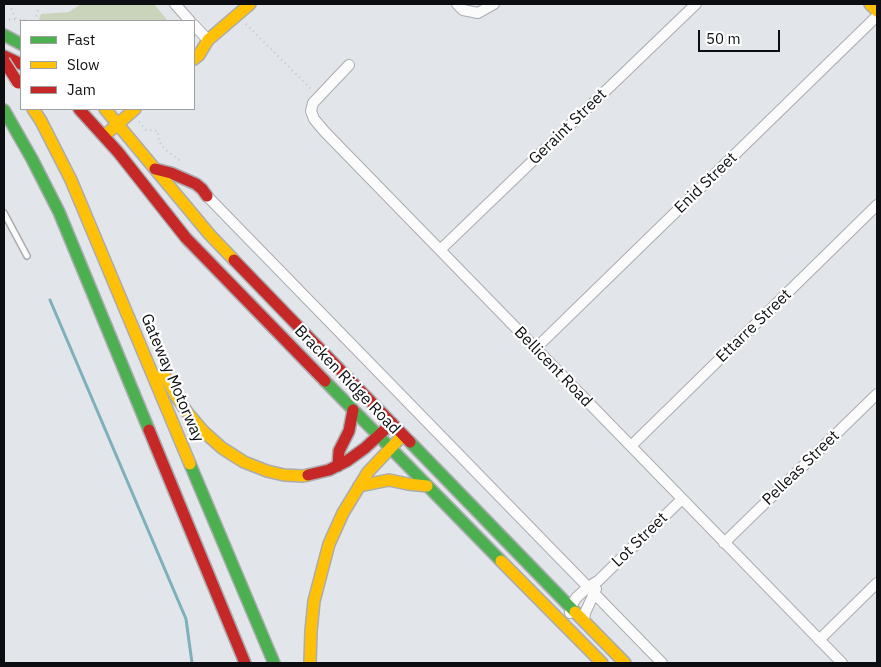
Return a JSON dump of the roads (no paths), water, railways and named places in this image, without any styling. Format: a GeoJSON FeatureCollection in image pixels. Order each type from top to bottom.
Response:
{"type":"FeatureCollection","features":[{"type":"Feature","properties":{"kind":"main road"},"geometry":{"type":"LineString","coordinates":[[195,58],[200,54],[208,40],[250,4]]}},
{"type":"Feature","properties":{"kind":"main road"},"geometry":{"type":"LineString","coordinates":[[870,4],[877,11]]}},
{"type":"Feature","properties":{"kind":"main road"},"geometry":{"type":"LineString","coordinates":[[4,35],[20,43]]}},
{"type":"Feature","properties":{"kind":"main road"},"geometry":{"type":"LineString","coordinates":[[195,43],[208,40]]}},
{"type":"Feature","properties":{"kind":"main road"},"geometry":{"type":"LineString","coordinates":[[4,56],[20,64]]}},
{"type":"Feature","properties":{"kind":"main road"},"geometry":{"type":"LineString","coordinates":[[4,61],[19,86]]}},
{"type":"Feature","properties":{"kind":"main road"},"geometry":{"type":"LineString","coordinates":[[4,110],[59,212],[245,663]]}},
{"type":"Feature","properties":{"kind":"main road","name":"Gateway Motorway"},"geometry":{"type":"LineString","coordinates":[[35,110],[71,180],[274,663]]}},
{"type":"Feature","properties":{"kind":"main road","name":"Bracken Ridge Road"},"geometry":{"type":"LineString","coordinates":[[80,110],[118,152],[186,238],[602,663]]}},
{"type":"Feature","properties":{"kind":"main road"},"geometry":{"type":"LineString","coordinates":[[94,125],[107,110]]}},
{"type":"Feature","properties":{"kind":"main road","name":"Bracken Ridge Road"},"geometry":{"type":"LineString","coordinates":[[107,110],[210,235],[266,295],[625,663]]}},
{"type":"Feature","properties":{"kind":"main road"},"geometry":{"type":"LineString","coordinates":[[104,136],[118,124],[136,114]]}},
{"type":"Feature","properties":{"kind":"main road"},"geometry":{"type":"LineString","coordinates":[[155,169],[171,172],[196,184],[207,196]]}},
{"type":"Feature","properties":{"kind":"main road"},"geometry":{"type":"LineString","coordinates":[[145,358],[161,370],[187,412],[203,431],[222,448],[244,462],[267,471],[284,475],[303,476],[338,466],[365,448],[392,423]]}},
{"type":"Feature","properties":{"kind":"main road"},"geometry":{"type":"LineString","coordinates":[[338,466],[339,451],[349,431],[353,410]]}},
{"type":"Feature","properties":{"kind":"main road"},"geometry":{"type":"LineString","coordinates":[[310,663],[314,601],[320,572],[329,544],[343,513],[368,472],[403,435]]}},
{"type":"Feature","properties":{"kind":"main road"},"geometry":{"type":"LineString","coordinates":[[359,486],[390,480],[427,486]]}},
{"type":"Feature","properties":{"kind":"street"},"geometry":{"type":"LineString","coordinates":[[175,4],[189,20]]}},
{"type":"Feature","properties":{"kind":"street"},"geometry":{"type":"LineString","coordinates":[[457,4],[463,10],[478,13],[494,4]]}},
{"type":"Feature","properties":{"kind":"street","name":"Geraint Street"},"geometry":{"type":"LineString","coordinates":[[440,250],[696,4]]}},
{"type":"Feature","properties":{"kind":"street","name":"Enid Street"},"geometry":{"type":"LineString","coordinates":[[535,349],[877,16]]}},
{"type":"Feature","properties":{"kind":"street"},"geometry":{"type":"LineString","coordinates":[[195,26],[208,40]]}},
{"type":"Feature","properties":{"kind":"street","name":"Bellicent Road"},"geometry":{"type":"LineString","coordinates":[[349,65],[313,103],[311,111],[314,119],[535,349],[842,663]]}},
{"type":"Feature","properties":{"kind":"street","name":"Bracken Ridge Road"},"geometry":{"type":"LineString","coordinates":[[207,196],[662,663]]}},
{"type":"Feature","properties":{"kind":"street","name":"Ettarre Street"},"geometry":{"type":"LineString","coordinates":[[631,446],[877,205]]}},
{"type":"Feature","properties":{"kind":"street","name":"Pelleas Street"},"geometry":{"type":"LineString","coordinates":[[724,543],[877,394]]}},
{"type":"Feature","properties":{"kind":"street","name":"Lot Street"},"geometry":{"type":"LineString","coordinates":[[571,607],[576,598],[591,590],[682,499]]}},
{"type":"Feature","properties":{"kind":"street"},"geometry":{"type":"LineString","coordinates":[[819,640],[877,583]]}},
{"type":"Feature","properties":{"kind":"street"},"geometry":{"type":"LineString","coordinates":[[584,620],[591,590]]}},
{"type":"Feature","properties":{"kind":"street"},"geometry":{"type":"LineString","coordinates":[[568,630],[571,607]]}},
{"type":"Feature","properties":{"kind":"lane"},"geometry":{"type":"LineString","coordinates":[[4,213],[27,256]]}},
{"type":"Feature","properties":{"kind":"waterway"},"geometry":{"type":"LineString","coordinates":[[50,300],[186,619],[192,663]]}}]}
